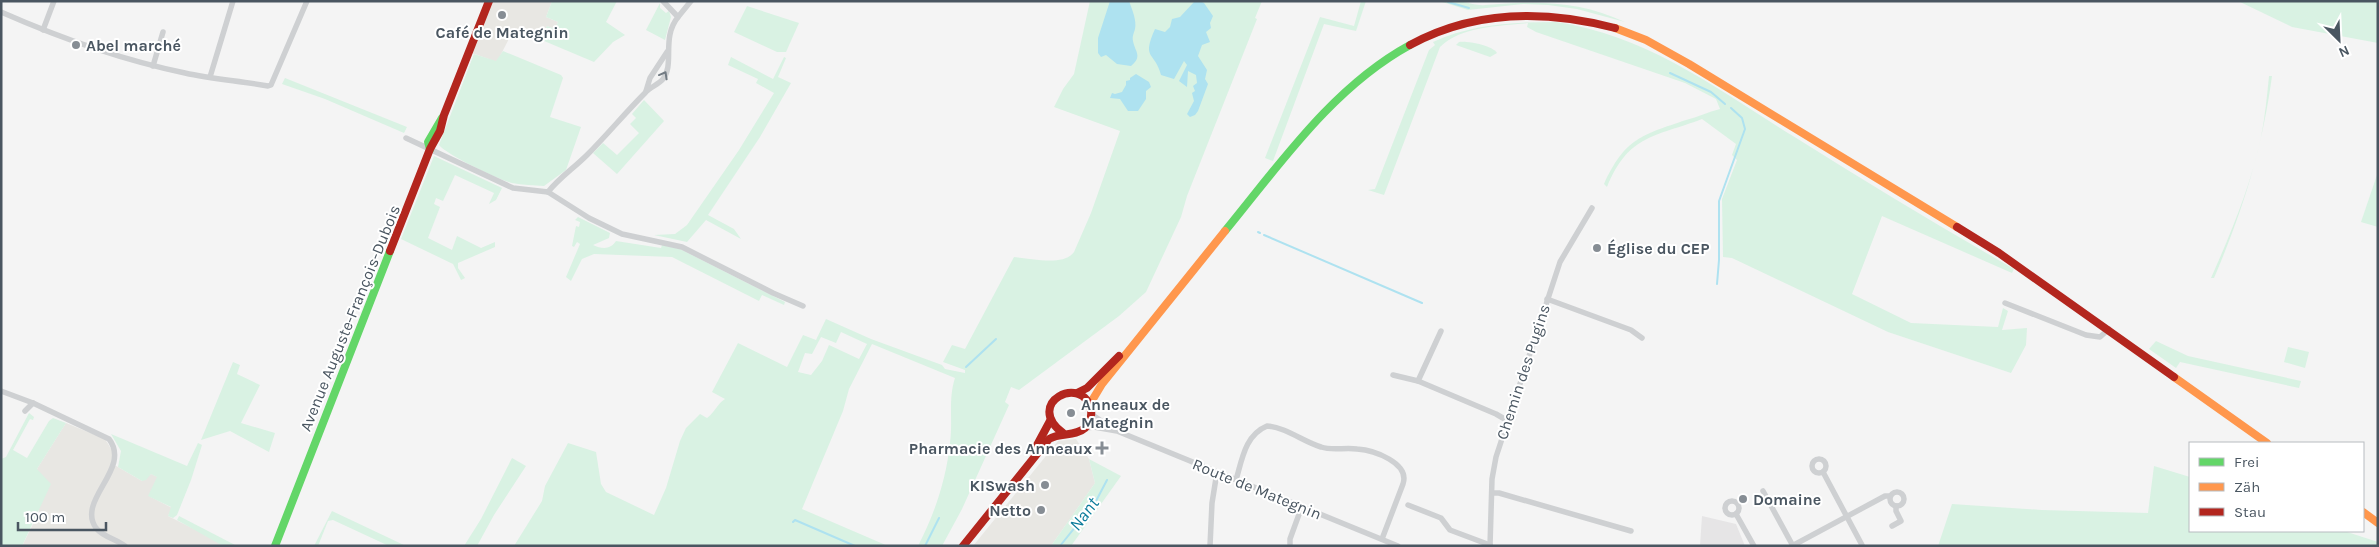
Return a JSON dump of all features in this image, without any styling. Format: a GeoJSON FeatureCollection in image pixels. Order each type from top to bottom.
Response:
{"type":"FeatureCollection","features":[{"type":"Feature","properties":{"kind":"main road","name":"Avenue Auguste-François-Dubois"},"geometry":{"type":"LineString","coordinates":[[275,546],[430,150],[428,142],[444,115],[489,1]]}},
{"type":"Feature","properties":{"kind":"main road"},"geometry":{"type":"LineString","coordinates":[[1090,404],[1094,393],[1125,351],[1314,126],[1365,74],[1396,52],[1445,29],[1496,17],[1534,14],[1579,18],[1606,25],[1631,34],[1667,51],[1999,253],[2110,329],[2266,442]]}},
{"type":"Feature","properties":{"kind":"main road"},"geometry":{"type":"LineString","coordinates":[[1077,393],[1087,388],[1100,373],[1125,351]]}},
{"type":"Feature","properties":{"kind":"main road"},"geometry":{"type":"LineString","coordinates":[[1067,392],[1083,396],[1090,404],[1092,414],[1085,428],[1076,434],[1063,433],[1056,429],[1050,421],[1049,408],[1054,398],[1067,392]]}},
{"type":"Feature","properties":{"kind":"main road"},"geometry":{"type":"LineString","coordinates":[[1020,474],[1050,421]]}},
{"type":"Feature","properties":{"kind":"main road"},"geometry":{"type":"LineString","coordinates":[[956,546],[1038,455],[1049,439],[1063,433]]}},
{"type":"Feature","properties":{"kind":"main road"},"geometry":{"type":"LineString","coordinates":[[964,546],[1001,496]]}},
{"type":"Feature","properties":{"kind":"main road"},"geometry":{"type":"LineString","coordinates":[[2364,513],[2378,523]]}},
{"type":"Feature","properties":{"kind":"street"},"geometry":{"type":"LineString","coordinates":[[43,30],[54,1]]}},
{"type":"Feature","properties":{"kind":"street"},"geometry":{"type":"LineString","coordinates":[[210,77],[233,1]]}},
{"type":"Feature","properties":{"kind":"street"},"geometry":{"type":"LineString","coordinates":[[1,12],[43,30],[153,66],[268,86],[271,84],[307,1]]}},
{"type":"Feature","properties":{"kind":"street"},"geometry":{"type":"LineString","coordinates":[[663,1],[678,17]]}},
{"type":"Feature","properties":{"kind":"street"},"geometry":{"type":"LineString","coordinates":[[548,192],[594,148],[646,91],[658,84],[666,75],[670,34],[678,17],[690,1]]}},
{"type":"Feature","properties":{"kind":"street"},"geometry":{"type":"LineString","coordinates":[[153,66],[163,32]]}},
{"type":"Feature","properties":{"kind":"street"},"geometry":{"type":"LineString","coordinates":[[646,91],[650,78],[667,52]]}},
{"type":"Feature","properties":{"kind":"street"},"geometry":{"type":"LineString","coordinates":[[406,138],[513,188],[548,192],[611,229],[637,238],[682,247],[803,306]]}},
{"type":"Feature","properties":{"kind":"street","name":"Chemin des Pugins"},"geometry":{"type":"LineString","coordinates":[[1490,545],[1494,464],[1546,299],[1560,262],[1592,208]]}},
{"type":"Feature","properties":{"kind":"street"},"geometry":{"type":"LineString","coordinates":[[1546,299],[1631,330],[1642,338]]}},
{"type":"Feature","properties":{"kind":"street"},"geometry":{"type":"LineString","coordinates":[[2005,304],[2086,335],[2100,337],[2110,329]]}},
{"type":"Feature","properties":{"kind":"street"},"geometry":{"type":"LineString","coordinates":[[1418,381],[1441,332]]}},
{"type":"Feature","properties":{"kind":"street"},"geometry":{"type":"LineString","coordinates":[[1393,375],[1418,381],[1496,414],[1508,421]]}},
{"type":"Feature","properties":{"kind":"street"},"geometry":{"type":"LineString","coordinates":[[1,391],[34,403],[104,435],[114,444],[116,453],[114,463],[92,507],[92,516],[99,531],[126,546]]}},
{"type":"Feature","properties":{"kind":"street"},"geometry":{"type":"LineString","coordinates":[[24,411],[34,403]]}},
{"type":"Feature","properties":{"kind":"street","name":"Route de Mategnin"},"geometry":{"type":"LineString","coordinates":[[1092,414],[1117,431],[1396,545]]}},
{"type":"Feature","properties":{"kind":"street"},"geometry":{"type":"LineString","coordinates":[[1236,480],[1245,447],[1260,430],[1267,426],[1322,447],[1354,448],[1371,452],[1400,467],[1404,475],[1403,484],[1382,539]]}},
{"type":"Feature","properties":{"kind":"street","name":"Route de Mategnin"},"geometry":{"type":"LineString","coordinates":[[1085,428],[1094,427],[1117,431]]}},
{"type":"Feature","properties":{"kind":"street"},"geometry":{"type":"LineString","coordinates":[[1210,546],[1212,503],[1217,472]]}},
{"type":"Feature","properties":{"kind":"street"},"geometry":{"type":"LineString","coordinates":[[1823,472],[1862,546],[1870,545]]}},
{"type":"Feature","properties":{"kind":"street"},"geometry":{"type":"LineString","coordinates":[[1763,491],[1793,546],[1885,496],[1890,496],[1896,491],[1902,494],[1903,503],[1896,506]]}},
{"type":"Feature","properties":{"kind":"street"},"geometry":{"type":"LineString","coordinates":[[1492,493],[1631,531]]}},
{"type":"Feature","properties":{"kind":"street"},"geometry":{"type":"LineString","coordinates":[[1890,496],[1891,504],[1896,506]]}},
{"type":"Feature","properties":{"kind":"street"},"geometry":{"type":"LineString","coordinates":[[1408,505],[1441,518],[1450,530],[1490,545]]}},
{"type":"Feature","properties":{"kind":"street"},"geometry":{"type":"LineString","coordinates":[[1290,544],[1290,539],[1302,506]]}},
{"type":"Feature","properties":{"kind":"street"},"geometry":{"type":"LineString","coordinates":[[1892,526],[1902,522],[1896,511],[1896,506]]}},
{"type":"Feature","properties":{"kind":"street"},"geometry":{"type":"LineString","coordinates":[[1736,514],[1754,546]]}},
{"type":"Feature","properties":{"kind":"shaded area"},"geometry":{"type":"Polygon","coordinates":[[[492,1],[552,1],[546,17],[558,22],[555,29],[547,26],[543,36],[520,27],[518,30],[514,29],[497,62],[472,53],[492,1]]]}},
{"type":"Feature","properties":{"kind":"shaded area"},"geometry":{"type":"Polygon","coordinates":[[[66,423],[105,439],[113,452],[111,463],[142,481],[151,474],[158,477],[149,496],[172,508],[168,516],[216,540],[223,546],[22,546],[39,512],[37,469],[66,423]]]}},
{"type":"Feature","properties":{"kind":"shaded area"},"geometry":{"type":"Polygon","coordinates":[[[1076,439],[1089,459],[1095,483],[1051,546],[973,546],[1058,441],[1076,439]]]}},
{"type":"Feature","properties":{"kind":"shaded area"},"geometry":{"type":"Polygon","coordinates":[[[1702,516],[1736,524],[1745,546],[1700,546],[1702,516]]]}},
{"type":"Feature","properties":{"kind":"green space"},"geometry":{"type":"Polygon","coordinates":[[[552,1],[617,1],[606,22],[625,35],[613,42],[594,62],[518,30],[520,27],[543,36],[544,33],[548,34],[549,31],[545,30],[547,26],[555,29],[558,22],[546,17],[552,1]]]}},
{"type":"Feature","properties":{"kind":"green space"},"geometry":{"type":"Polygon","coordinates":[[[1090,1],[1262,1],[1255,18],[1257,19],[1187,196],[1181,217],[1146,292],[1119,316],[1019,390],[1011,387],[1005,402],[1009,405],[962,509],[942,546],[918,546],[935,509],[946,470],[951,435],[951,402],[955,378],[872,344],[849,389],[843,411],[802,509],[888,546],[514,546],[542,501],[545,486],[568,443],[596,452],[601,484],[606,492],[654,515],[666,488],[680,441],[686,428],[700,414],[707,418],[725,399],[712,392],[738,343],[787,367],[803,335],[816,340],[826,319],[871,339],[942,365],[945,369],[965,373],[965,370],[943,362],[952,345],[965,349],[1014,257],[1055,260],[1069,257],[1074,252],[1091,213],[1120,131],[1054,107],[1063,89],[1074,74],[1090,1]],[[841,332],[836,343],[821,337],[812,354],[805,353],[798,372],[811,375],[822,361],[829,345],[859,359],[867,344],[841,332]]]}},
{"type":"Feature","properties":{"kind":"green space"},"geometry":{"type":"Polygon","coordinates":[[[1361,1],[1366,1],[1356,31],[1324,24],[1273,161],[1265,158],[1320,17],[1354,26],[1361,1]]]}},
{"type":"Feature","properties":{"kind":"green space"},"geometry":{"type":"Polygon","coordinates":[[[1439,1],[1457,1],[1477,5],[1522,3],[1556,4],[1590,10],[1625,22],[1577,9],[1548,5],[1523,4],[1468,10],[1439,1]]]}},
{"type":"Feature","properties":{"kind":"green space"},"geometry":{"type":"Polygon","coordinates":[[[2238,1],[2378,1],[2378,43],[2292,27],[2238,1]]]}},
{"type":"Feature","properties":{"kind":"green space"},"geometry":{"type":"Polygon","coordinates":[[[660,3],[660,8],[666,13],[669,11],[671,17],[665,40],[646,30],[660,3]]]}},
{"type":"Feature","properties":{"kind":"green space"},"geometry":{"type":"Polygon","coordinates":[[[747,6],[799,23],[786,52],[777,52],[734,32],[747,6]]]}},
{"type":"Feature","properties":{"kind":"green space"},"geometry":{"type":"Polygon","coordinates":[[[1556,22],[1590,29],[1621,39],[1680,66],[1875,187],[2014,269],[2012,273],[1882,216],[1852,294],[1911,323],[1998,327],[2003,308],[2008,311],[2002,330],[2027,328],[2026,345],[2011,373],[1888,332],[1732,258],[1723,257],[1722,199],[1737,160],[1732,155],[1736,144],[1702,119],[1657,134],[1634,147],[1615,170],[1607,187],[1604,184],[1619,157],[1636,140],[1658,130],[1720,109],[1716,99],[1685,83],[1536,32],[1527,27],[1528,23],[1493,26],[1470,31],[1449,40],[1440,47],[1384,195],[1368,190],[1375,189],[1429,50],[1435,45],[1433,42],[1463,31],[1493,25],[1525,23],[1556,22]]]}},
{"type":"Feature","properties":{"kind":"green space"},"geometry":{"type":"Polygon","coordinates":[[[1459,42],[1480,44],[1497,53],[1490,57],[1456,45],[1459,42]]]}},
{"type":"Feature","properties":{"kind":"green space"},"geometry":{"type":"Polygon","coordinates":[[[503,51],[561,75],[563,78],[550,117],[581,127],[566,170],[544,186],[516,184],[505,181],[462,161],[439,145],[474,54],[496,61],[503,51]]]}},
{"type":"Feature","properties":{"kind":"green space"},"geometry":{"type":"Polygon","coordinates":[[[731,57],[773,79],[784,57],[786,58],[778,77],[791,83],[760,137],[708,215],[734,229],[741,239],[706,220],[687,242],[654,235],[675,234],[687,225],[739,150],[774,93],[756,83],[758,79],[728,65],[731,57]]]}},
{"type":"Feature","properties":{"kind":"green space"},"geometry":{"type":"Polygon","coordinates":[[[2269,76],[2272,76],[2268,103],[2261,137],[2269,76]]]}},
{"type":"Feature","properties":{"kind":"green space"},"geometry":{"type":"Polygon","coordinates":[[[285,78],[407,127],[404,133],[325,99],[282,84],[285,78]]]}},
{"type":"Feature","properties":{"kind":"green space"},"geometry":{"type":"Polygon","coordinates":[[[644,100],[664,121],[617,174],[593,153],[603,143],[617,155],[639,133],[630,124],[636,118],[632,114],[644,100]]]}},
{"type":"Feature","properties":{"kind":"green space"},"geometry":{"type":"Polygon","coordinates":[[[434,156],[502,188],[496,200],[489,204],[494,193],[455,175],[443,201],[436,198],[434,204],[440,207],[428,238],[452,250],[457,236],[481,248],[495,242],[495,247],[458,263],[458,268],[465,278],[461,280],[453,264],[401,239],[434,156]]]}},
{"type":"Feature","properties":{"kind":"green space"},"geometry":{"type":"Polygon","coordinates":[[[2255,161],[2250,179],[2234,228],[2214,278],[2211,278],[2240,209],[2255,161]]]}},
{"type":"Feature","properties":{"kind":"green space"},"geometry":{"type":"Polygon","coordinates":[[[2378,172],[2378,227],[2361,222],[2378,172]]]}},
{"type":"Feature","properties":{"kind":"green space"},"geometry":{"type":"Polygon","coordinates":[[[578,217],[610,233],[609,238],[593,245],[606,248],[616,241],[661,248],[662,245],[680,249],[785,302],[784,305],[762,295],[759,301],[672,257],[594,254],[582,259],[571,281],[566,277],[580,244],[577,242],[574,247],[572,246],[576,226],[579,227],[580,222],[575,220],[578,217]]]}},
{"type":"Feature","properties":{"kind":"green space"},"geometry":{"type":"Polygon","coordinates":[[[2156,341],[2188,356],[2301,381],[2299,388],[2180,362],[2176,368],[2149,349],[2156,341]]]}},
{"type":"Feature","properties":{"kind":"green space"},"geometry":{"type":"Polygon","coordinates":[[[2288,347],[2309,352],[2305,368],[2284,362],[2288,347]]]}},
{"type":"Feature","properties":{"kind":"green space"},"geometry":{"type":"Polygon","coordinates":[[[233,362],[240,365],[237,374],[260,385],[241,423],[275,433],[269,452],[230,431],[201,440],[233,362]]]}},
{"type":"Feature","properties":{"kind":"green space"},"geometry":{"type":"Polygon","coordinates":[[[29,413],[34,417],[33,420],[30,419],[13,450],[27,458],[49,421],[53,418],[66,423],[37,469],[51,484],[22,546],[1,546],[1,459],[6,457],[29,413]]]}},
{"type":"Feature","properties":{"kind":"green space"},"geometry":{"type":"Polygon","coordinates":[[[111,434],[187,466],[198,443],[202,445],[177,515],[173,518],[168,516],[171,507],[148,496],[157,477],[151,474],[146,480],[142,481],[118,467],[121,451],[111,434]]]}},
{"type":"Feature","properties":{"kind":"green space"},"geometry":{"type":"Polygon","coordinates":[[[512,458],[526,466],[494,515],[477,546],[464,546],[481,519],[512,458]]]}},
{"type":"Feature","properties":{"kind":"green space"},"geometry":{"type":"Polygon","coordinates":[[[1089,459],[1121,476],[1071,546],[1051,546],[1095,483],[1089,459]]]}},
{"type":"Feature","properties":{"kind":"green space"},"geometry":{"type":"Polygon","coordinates":[[[2154,466],[2189,477],[2189,532],[2347,532],[2378,542],[2378,546],[1938,546],[1952,504],[2042,510],[2148,513],[2154,466]]]}},
{"type":"Feature","properties":{"kind":"green space"},"geometry":{"type":"Polygon","coordinates":[[[332,511],[406,546],[389,546],[333,520],[328,521],[318,546],[314,546],[332,511]]]}},
{"type":"Feature","properties":{"kind":"green space"},"geometry":{"type":"Polygon","coordinates":[[[179,516],[237,546],[223,546],[177,520],[179,516]]]}},
{"type":"Feature","properties":{"kind":"water"},"geometry":{"type":"Polygon","coordinates":[[[1110,1],[1129,1],[1133,11],[1135,26],[1133,39],[1137,59],[1131,66],[1117,64],[1106,55],[1101,57],[1098,53],[1098,38],[1110,1]]]}},
{"type":"Feature","properties":{"kind":"water"},"geometry":{"type":"Polygon","coordinates":[[[1200,1],[1204,3],[1213,16],[1210,23],[1211,28],[1206,32],[1210,42],[1202,45],[1198,56],[1207,70],[1205,79],[1208,84],[1198,111],[1190,117],[1187,114],[1194,101],[1192,93],[1195,91],[1193,86],[1197,83],[1196,75],[1188,71],[1187,87],[1179,81],[1187,65],[1184,61],[1174,79],[1161,75],[1156,62],[1150,55],[1149,46],[1155,29],[1165,32],[1170,27],[1172,19],[1180,17],[1194,2],[1200,1]]]}},
{"type":"Feature","properties":{"kind":"water"},"geometry":{"type":"Polygon","coordinates":[[[1136,74],[1149,82],[1151,87],[1146,91],[1146,99],[1138,111],[1128,111],[1120,99],[1110,98],[1112,93],[1122,92],[1126,81],[1136,74]]]}},
{"type":"Feature","properties":{"kind":"waterway"},"geometry":{"type":"LineString","coordinates":[[1448,2],[1469,8]]}},
{"type":"Feature","properties":{"kind":"waterway"},"geometry":{"type":"LineString","coordinates":[[1670,73],[1711,92],[1725,104]]}},
{"type":"Feature","properties":{"kind":"waterway"},"geometry":{"type":"LineString","coordinates":[[1717,284],[1719,201],[1745,129],[1742,118],[1731,108]]}},
{"type":"Feature","properties":{"kind":"waterway"},"geometry":{"type":"LineString","coordinates":[[1264,235],[1422,303]]}},
{"type":"Feature","properties":{"kind":"waterway"},"geometry":{"type":"LineString","coordinates":[[966,367],[996,339]]}},
{"type":"Feature","properties":{"kind":"waterway","name":"Nant"},"geometry":{"type":"LineString","coordinates":[[1060,546],[1096,501],[1107,480]]}},
{"type":"Feature","properties":{"kind":"waterway"},"geometry":{"type":"LineString","coordinates":[[925,546],[939,518]]}},
{"type":"Feature","properties":{"kind":"waterway"},"geometry":{"type":"LineString","coordinates":[[793,522],[795,520],[855,546]]}},
{"type":"Feature","properties":{"kind":"traffic: fast"},"geometry":{"type":"LineString","coordinates":[[1225,231],[1287,154],[1332,105],[1356,82],[1382,62],[1410,45]]}},
{"type":"Feature","properties":{"kind":"traffic: fast"},"geometry":{"type":"LineString","coordinates":[[430,149],[428,142],[442,118]]}},
{"type":"Feature","properties":{"kind":"traffic: fast"},"geometry":{"type":"LineString","coordinates":[[275,546],[390,251]]}},
{"type":"Feature","properties":{"kind":"traffic: slow"},"geometry":{"type":"LineString","coordinates":[[1615,28],[1646,40],[1689,64],[1957,227]]}},
{"type":"Feature","properties":{"kind":"traffic: slow"},"geometry":{"type":"LineString","coordinates":[[1090,404],[1102,384],[1225,231]]}},
{"type":"Feature","properties":{"kind":"traffic: slow"},"geometry":{"type":"LineString","coordinates":[[2174,377],[2266,442]]}},
{"type":"Feature","properties":{"kind":"traffic: slow"},"geometry":{"type":"LineString","coordinates":[[2364,513],[2378,523]]}},
{"type":"Feature","properties":{"kind":"traffic: jam"},"geometry":{"type":"LineString","coordinates":[[390,251],[430,149],[440,131],[444,115],[489,1]]}},
{"type":"Feature","properties":{"kind":"traffic: jam"},"geometry":{"type":"LineString","coordinates":[[1410,45],[1434,33],[1485,19],[1537,16],[1563,18],[1615,28]]}},
{"type":"Feature","properties":{"kind":"traffic: jam"},"geometry":{"type":"LineString","coordinates":[[1957,227],[1999,253],[2174,377]]}},
{"type":"Feature","properties":{"kind":"traffic: jam"},"geometry":{"type":"LineString","coordinates":[[1077,393],[1087,388],[1119,356]]}},
{"type":"Feature","properties":{"kind":"traffic: jam"},"geometry":{"type":"LineString","coordinates":[[963,546],[1049,439],[1077,433],[1087,426],[1091,410],[1086,399],[1078,394],[1068,393],[1059,396],[1052,403],[1049,412],[1052,422],[1063,433]]}},
{"type":"Feature","properties":{"kind":"traffic: jam"},"geometry":{"type":"LineString","coordinates":[[1036,447],[1050,421]]}},
{"type":"Feature","properties":{"kind":"place","name":"Café de Mategnin"},"geometry":{"type":"Point","coordinates":[502,15]}},
{"type":"Feature","properties":{"kind":"place","name":"Abel marché"},"geometry":{"type":"Point","coordinates":[76,45]}},
{"type":"Feature","properties":{"kind":"place","name":"Église du CEP"},"geometry":{"type":"Point","coordinates":[1597,248]}},
{"type":"Feature","properties":{"kind":"place","name":"Anneaux de Mategnin"},"geometry":{"type":"Point","coordinates":[1071,413]}},
{"type":"Feature","properties":{"kind":"place","name":"Pharmacie des Anneaux"},"geometry":{"type":"Point","coordinates":[1102,448]}},
{"type":"Feature","properties":{"kind":"place","name":"KISwash"},"geometry":{"type":"Point","coordinates":[1045,485]}},
{"type":"Feature","properties":{"kind":"place","name":"Domaine"},"geometry":{"type":"Point","coordinates":[1743,499]}},
{"type":"Feature","properties":{"kind":"place","name":"Netto"},"geometry":{"type":"Point","coordinates":[1041,510]}}]}
